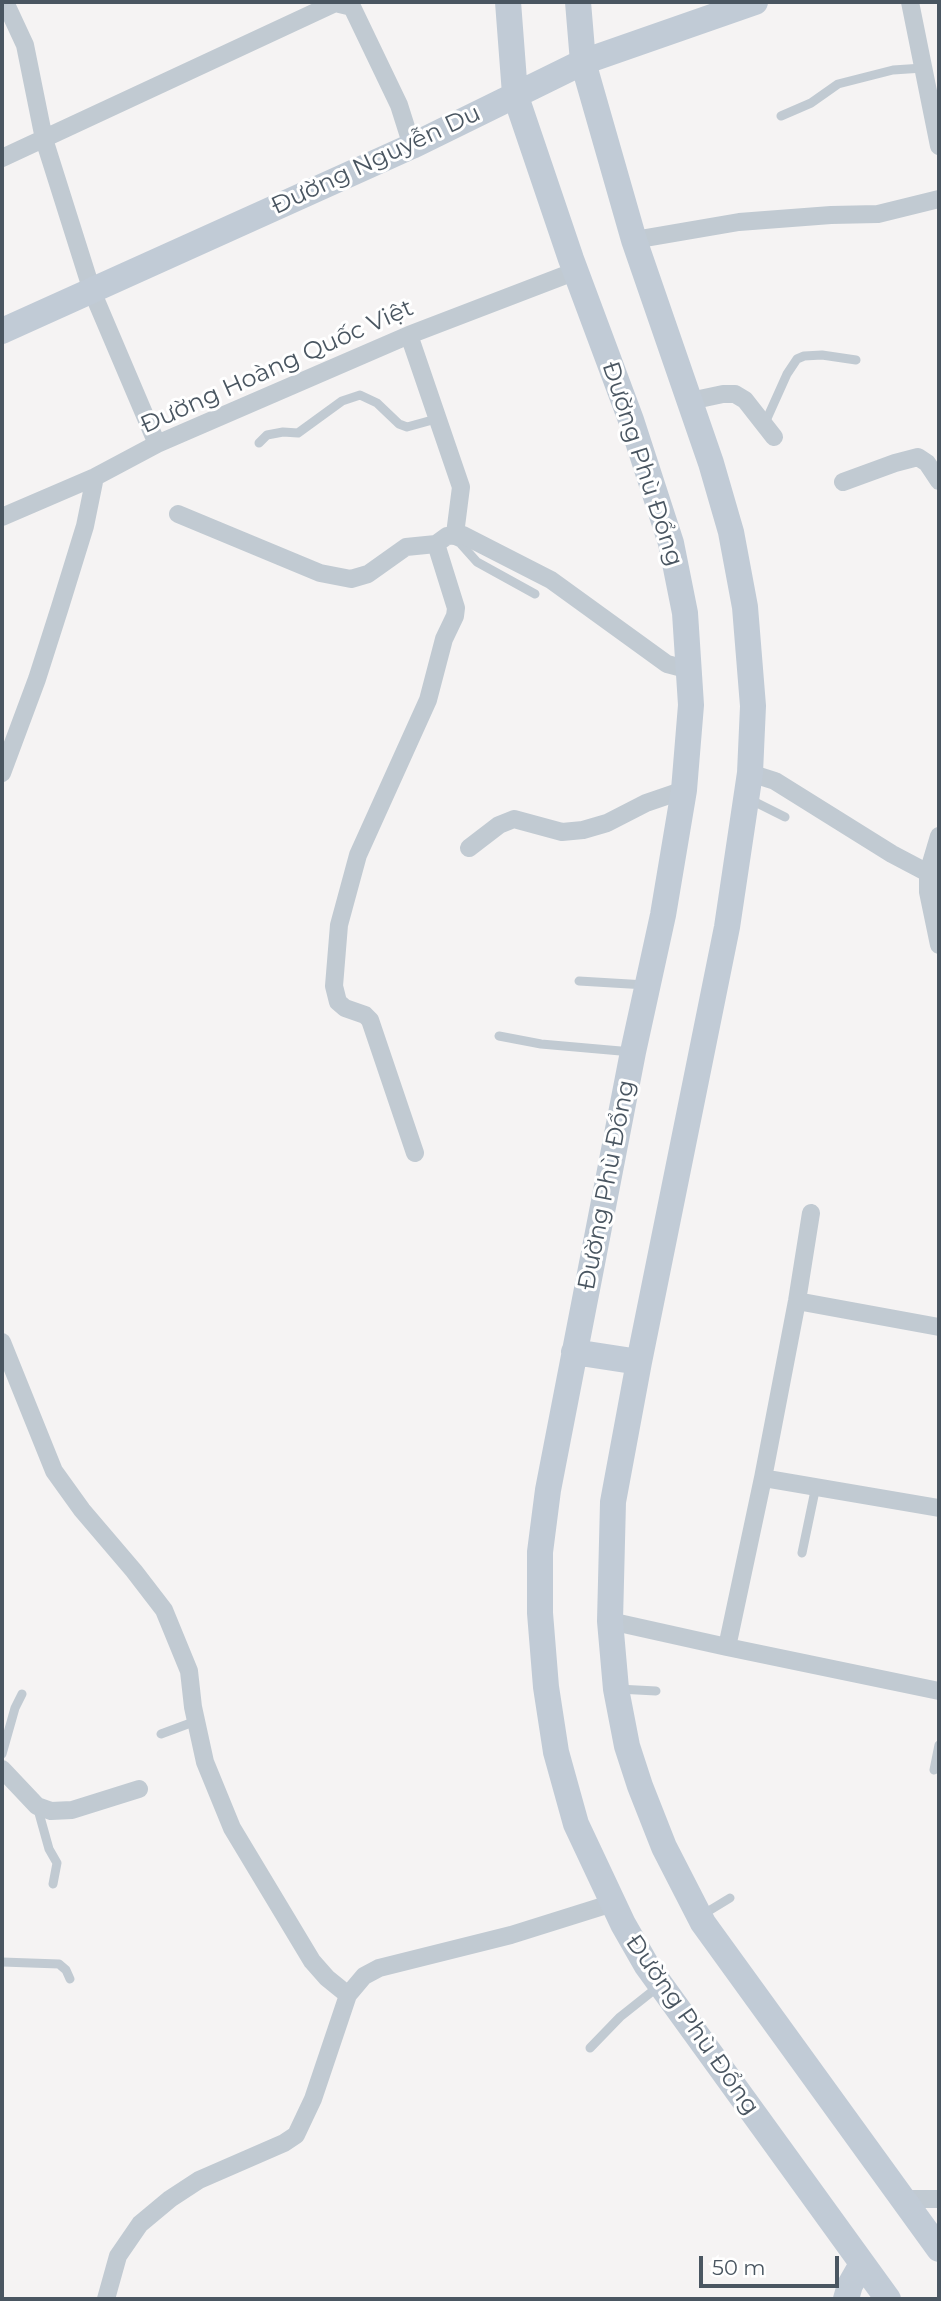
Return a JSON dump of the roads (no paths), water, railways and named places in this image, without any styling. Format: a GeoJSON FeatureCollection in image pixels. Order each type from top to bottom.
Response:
{"type":"FeatureCollection","features":[{"type":"Feature","properties":{"kind":"main road","name":"Đường Phù Đổng"},"geometry":{"type":"LineString","coordinates":[[508,2],[515,94],[631,419],[671,543],[685,613],[690,670],[691,723],[684,790],[663,915],[574,1352],[548,1490],[540,1552],[540,1613],[546,1687],[556,1752],[576,1824],[629,1934],[660,1985],[888,2299]]}},
{"type":"Feature","properties":{"kind":"main road"},"geometry":{"type":"LineString","coordinates":[[578,2],[583,62],[634,240],[690,401],[731,532],[745,607],[753,706],[749,786],[727,927],[613,1502],[610,1622],[616,1689],[627,1746],[640,1786],[664,1847],[699,1917],[939,2249]]}},
{"type":"Feature","properties":{"kind":"main road","name":"Đường Nguyễn Du"},"geometry":{"type":"LineString","coordinates":[[2,331],[412,146],[583,62],[755,2]]}},
{"type":"Feature","properties":{"kind":"main road"},"geometry":{"type":"LineString","coordinates":[[574,1352],[639,1362]]}},
{"type":"Feature","properties":{"kind":"main road"},"geometry":{"type":"LineString","coordinates":[[846,2299],[850,2285],[862,2264]]}},
{"type":"Feature","properties":{"kind":"street"},"geometry":{"type":"LineString","coordinates":[[5,2],[25,45],[44,139],[92,291],[157,444]]}},
{"type":"Feature","properties":{"kind":"street"},"geometry":{"type":"LineString","coordinates":[[910,2],[939,146]]}},
{"type":"Feature","properties":{"kind":"street"},"geometry":{"type":"LineString","coordinates":[[2,158],[335,3],[352,7],[399,105],[412,146]]}},
{"type":"Feature","properties":{"kind":"street"},"geometry":{"type":"LineString","coordinates":[[634,240],[739,222],[878,214],[939,199]]}},
{"type":"Feature","properties":{"kind":"street","name":"Đường Hoàng Quốc Việt"},"geometry":{"type":"LineString","coordinates":[[2,517],[95,477],[157,444],[408,335],[576,271]]}},
{"type":"Feature","properties":{"kind":"street"},"geometry":{"type":"LineString","coordinates":[[408,335],[436,419],[457,469],[461,487],[446,538],[455,617],[444,639],[428,700],[358,855],[339,925],[334,986],[338,1002],[370,1020],[415,1153]]}},
{"type":"Feature","properties":{"kind":"street"},"geometry":{"type":"LineString","coordinates":[[690,401],[735,394],[745,400],[769,430]]}},
{"type":"Feature","properties":{"kind":"street"},"geometry":{"type":"LineString","coordinates":[[843,482],[918,457],[927,463],[939,481]]}},
{"type":"Feature","properties":{"kind":"street"},"geometry":{"type":"LineString","coordinates":[[2,773],[60,607],[85,526],[95,477]]}},
{"type":"Feature","properties":{"kind":"street"},"geometry":{"type":"LineString","coordinates":[[178,514],[320,573],[351,579],[368,574],[406,547],[463,534],[551,580],[667,664],[690,670]]}},
{"type":"Feature","properties":{"kind":"street"},"geometry":{"type":"LineString","coordinates":[[749,786],[775,781],[892,854],[928,873]]}},
{"type":"Feature","properties":{"kind":"street"},"geometry":{"type":"LineString","coordinates":[[469,848],[499,825],[514,819],[562,832],[583,830],[607,823],[646,803],[684,790]]}},
{"type":"Feature","properties":{"kind":"street"},"geometry":{"type":"LineString","coordinates":[[939,836],[928,873],[928,892],[939,945]]}},
{"type":"Feature","properties":{"kind":"street"},"geometry":{"type":"LineString","coordinates":[[727,1647],[763,1478],[811,1213]]}},
{"type":"Feature","properties":{"kind":"street"},"geometry":{"type":"LineString","coordinates":[[797,1301],[939,1327]]}},
{"type":"Feature","properties":{"kind":"street"},"geometry":{"type":"LineString","coordinates":[[2,1342],[54,1471],[82,1510],[164,1610],[189,1671],[205,1762],[232,1828],[312,1961],[348,1995]]}},
{"type":"Feature","properties":{"kind":"street"},"geometry":{"type":"LineString","coordinates":[[763,1478],[939,1508]]}},
{"type":"Feature","properties":{"kind":"street"},"geometry":{"type":"LineString","coordinates":[[610,1622],[939,1691]]}},
{"type":"Feature","properties":{"kind":"street"},"geometry":{"type":"LineString","coordinates":[[2,1769],[37,1806],[51,1811],[72,1810],[139,1788]]}},
{"type":"Feature","properties":{"kind":"street"},"geometry":{"type":"LineString","coordinates":[[106,2299],[118,2256],[140,2224],[170,2199],[199,2180],[284,2143],[296,2135],[313,2099],[348,1995],[364,1976],[379,1968],[511,1935],[613,1903]]}},
{"type":"Feature","properties":{"kind":"street"},"geometry":{"type":"LineString","coordinates":[[902,2199],[939,2200]]}},
{"type":"Feature","properties":{"kind":"lane"},"geometry":{"type":"LineString","coordinates":[[781,116],[811,103],[838,84],[893,70],[923,68]]}},
{"type":"Feature","properties":{"kind":"lane"},"geometry":{"type":"LineString","coordinates":[[769,430],[787,374],[797,359],[822,355],[856,360]]}},
{"type":"Feature","properties":{"kind":"lane"},"geometry":{"type":"LineString","coordinates":[[259,443],[267,436],[283,432],[298,433],[342,401],[360,395],[377,403],[399,424],[407,427],[436,419]]}},
{"type":"Feature","properties":{"kind":"lane"},"geometry":{"type":"LineString","coordinates":[[446,538],[460,543],[477,562],[535,594]]}},
{"type":"Feature","properties":{"kind":"lane"},"geometry":{"type":"LineString","coordinates":[[749,786],[785,817]]}},
{"type":"Feature","properties":{"kind":"lane"},"geometry":{"type":"LineString","coordinates":[[579,981],[647,985]]}},
{"type":"Feature","properties":{"kind":"lane"},"geometry":{"type":"LineString","coordinates":[[499,1036],[541,1045],[633,1052]]}},
{"type":"Feature","properties":{"kind":"lane"},"geometry":{"type":"LineString","coordinates":[[802,1553],[816,1486]]}},
{"type":"Feature","properties":{"kind":"lane"},"geometry":{"type":"LineString","coordinates":[[616,1689],[656,1691]]}},
{"type":"Feature","properties":{"kind":"lane"},"geometry":{"type":"LineString","coordinates":[[2,1754],[15,1708],[22,1694]]}},
{"type":"Feature","properties":{"kind":"lane"},"geometry":{"type":"LineString","coordinates":[[160,1734],[196,1720]]}},
{"type":"Feature","properties":{"kind":"lane"},"geometry":{"type":"LineString","coordinates":[[934,1770],[939,1745]]}},
{"type":"Feature","properties":{"kind":"lane"},"geometry":{"type":"LineString","coordinates":[[37,1806],[43,1831],[57,1863],[53,1884]]}},
{"type":"Feature","properties":{"kind":"lane"},"geometry":{"type":"LineString","coordinates":[[699,1917],[730,1898]]}},
{"type":"Feature","properties":{"kind":"lane"},"geometry":{"type":"LineString","coordinates":[[2,1962],[59,1964],[66,1970],[69,1979]]}},
{"type":"Feature","properties":{"kind":"lane"},"geometry":{"type":"LineString","coordinates":[[590,2048],[620,2017],[660,1985]]}}]}
